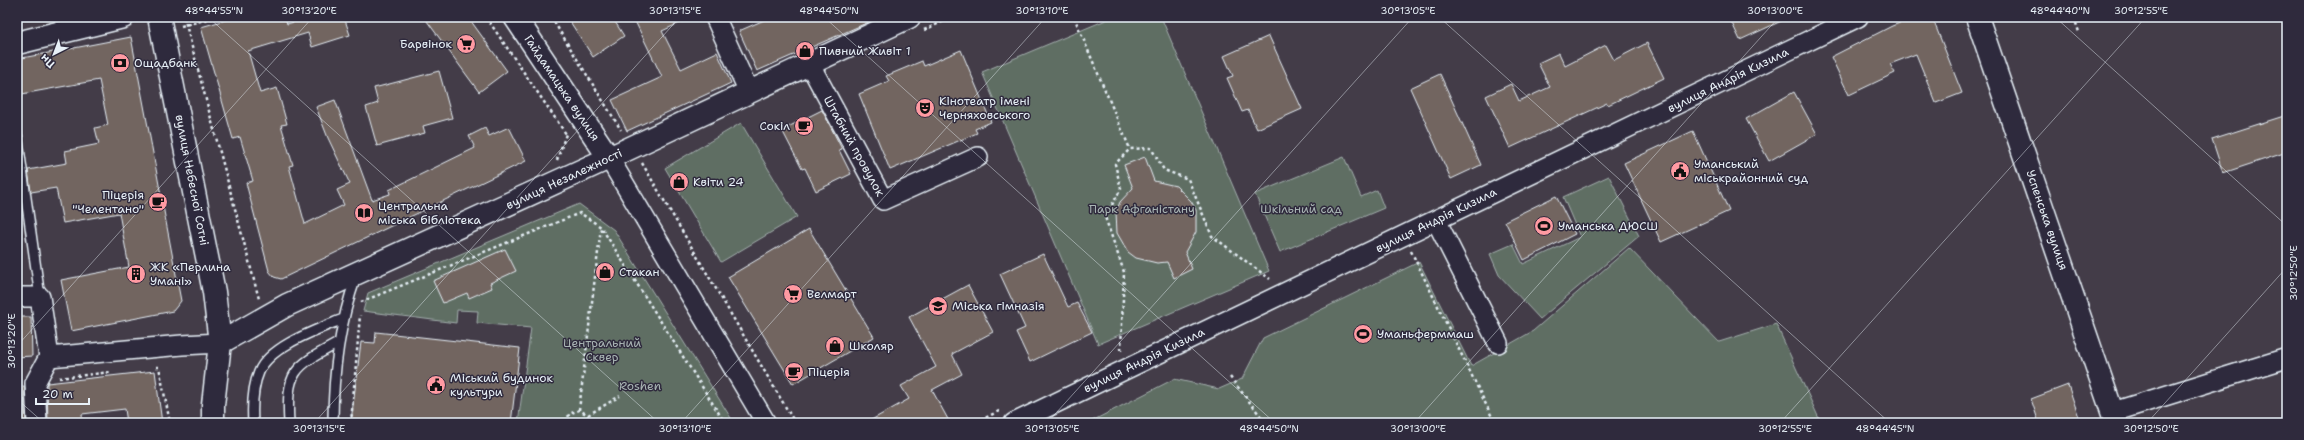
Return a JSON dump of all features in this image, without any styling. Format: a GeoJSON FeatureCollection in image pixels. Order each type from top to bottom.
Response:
{"type":"FeatureCollection","features":[{"type":"Feature","properties":{"kind":"main road"},"geometry":{"type":"LineString","coordinates":[[17,43],[123,17]]}},
{"type":"Feature","properties":{"kind":"main road","name":"вулиця Небесної Сотні"},"geometry":{"type":"LineString","coordinates":[[160,17],[214,292],[220,344],[213,405],[213,423]]}},
{"type":"Feature","properties":{"kind":"main road","name":"Гайдамацька вулиця"},"geometry":{"type":"LineString","coordinates":[[515,17],[609,158]]}},
{"type":"Feature","properties":{"kind":"main road","name":"вулиця Незалежності"},"geometry":{"type":"LineString","coordinates":[[220,344],[287,305],[609,158],[909,17]]}},
{"type":"Feature","properties":{"kind":"main road","name":"Успенська вулиця"},"geometry":{"type":"LineString","coordinates":[[1977,17],[2115,418]]}},
{"type":"Feature","properties":{"kind":"street"},"geometry":{"type":"LineString","coordinates":[[715,17],[749,92]]}},
{"type":"Feature","properties":{"kind":"street","name":"вулиця Андрія Кизила"},"geometry":{"type":"LineString","coordinates":[[1014,423],[1858,17]]}},
{"type":"Feature","properties":{"kind":"street","name":"Штабний провулок"},"geometry":{"type":"LineString","coordinates":[[809,63],[883,200],[978,157]]}},
{"type":"Feature","properties":{"kind":"street"},"geometry":{"type":"LineString","coordinates":[[609,158],[766,423]]}},
{"type":"Feature","properties":{"kind":"street"},"geometry":{"type":"LineString","coordinates":[[1436,220],[1498,343]]}},
{"type":"Feature","properties":{"kind":"street"},"geometry":{"type":"LineString","coordinates":[[17,297],[40,297],[49,357],[35,383],[37,423]]}},
{"type":"Feature","properties":{"kind":"street"},"geometry":{"type":"LineString","coordinates":[[49,357],[182,344],[220,344]]}},
{"type":"Feature","properties":{"kind":"street"},"geometry":{"type":"LineString","coordinates":[[2115,418],[2287,358]]}},
{"type":"Feature","properties":{"kind":"lane"},"geometry":{"type":"LineString","coordinates":[[17,134],[40,297]]}},
{"type":"Feature","properties":{"kind":"lane"},"geometry":{"type":"LineString","coordinates":[[333,423],[334,368],[338,343],[343,319],[357,273]]}},
{"type":"Feature","properties":{"kind":"lane"},"geometry":{"type":"LineString","coordinates":[[253,423],[254,385],[259,370],[266,361],[290,343],[343,319]]}},
{"type":"Feature","properties":{"kind":"lane"},"geometry":{"type":"LineString","coordinates":[[289,423],[291,383],[296,369],[338,343]]}},
{"type":"Feature","properties":{"kind":"path"},"geometry":{"type":"LineString","coordinates":[[184,17],[259,299]]}},
{"type":"Feature","properties":{"kind":"path"},"geometry":{"type":"LineString","coordinates":[[550,17],[623,132]]}},
{"type":"Feature","properties":{"kind":"path"},"geometry":{"type":"LineString","coordinates":[[1074,17],[1130,149]]}},
{"type":"Feature","properties":{"kind":"path"},"geometry":{"type":"LineString","coordinates":[[2074,17],[2079,32]]}},
{"type":"Feature","properties":{"kind":"path"},"geometry":{"type":"LineString","coordinates":[[1122,350],[1124,272],[1105,217],[1121,189],[1115,164],[1130,149],[1151,148],[1164,170],[1188,179],[1212,236],[1269,279],[1276,276]]}},
{"type":"Feature","properties":{"kind":"path"},"geometry":{"type":"LineString","coordinates":[[642,163],[795,423]]}},
{"type":"Feature","properties":{"kind":"path"},"geometry":{"type":"LineString","coordinates":[[352,423],[361,302],[580,213],[601,227],[725,423]]}},
{"type":"Feature","properties":{"kind":"path"},"geometry":{"type":"LineString","coordinates":[[579,410],[601,227]]}},
{"type":"Feature","properties":{"kind":"path"},"geometry":{"type":"LineString","coordinates":[[1419,268],[1495,423]]}},
{"type":"Feature","properties":{"kind":"path"},"geometry":{"type":"LineString","coordinates":[[151,368],[159,367],[170,423]]}},
{"type":"Feature","properties":{"kind":"path"},"geometry":{"type":"LineString","coordinates":[[36,380],[114,371]]}},
{"type":"Feature","properties":{"kind":"path"},"geometry":{"type":"LineString","coordinates":[[1230,377],[1266,423]]}},
{"type":"Feature","properties":{"kind":"path"},"geometry":{"type":"LineString","coordinates":[[588,415],[620,396]]}},
{"type":"Feature","properties":{"kind":"path"},"geometry":{"type":"LineString","coordinates":[[579,410],[588,415]]}},
{"type":"Feature","properties":{"kind":"path"},"geometry":{"type":"LineString","coordinates":[[567,423],[569,414],[579,410]]}},
{"type":"Feature","properties":{"kind":"path"},"geometry":{"type":"LineString","coordinates":[[588,415],[589,423]]}},
{"type":"Feature","properties":{"kind":"green space","name":"Парк Афганістану"},"geometry":{"type":"Polygon","coordinates":[[[1113,17],[1161,17],[1269,271],[1098,344],[982,72],[1113,17]]]}},
{"type":"Feature","properties":{"kind":"green space"},"geometry":{"type":"Polygon","coordinates":[[[741,123],[797,217],[721,262],[665,168],[741,123]]]}},
{"type":"Feature","properties":{"kind":"green space","name":"Шкільний сад"},"geometry":{"type":"Polygon","coordinates":[[[1344,157],[1361,197],[1377,190],[1384,208],[1280,252],[1255,194],[1344,157]]]}},
{"type":"Feature","properties":{"kind":"green space"},"geometry":{"type":"Polygon","coordinates":[[[1609,176],[1639,236],[1540,319],[1499,275],[1490,254],[1513,244],[1523,264],[1580,237],[1563,197],[1609,176]]]}},
{"type":"Feature","properties":{"kind":"green space","name":"Центральний Сквер"},"geometry":{"type":"Polygon","coordinates":[[[579,204],[614,230],[734,423],[518,423],[531,328],[477,323],[478,311],[457,310],[456,323],[363,311],[368,293],[579,204]]]}},
{"type":"Feature","properties":{"kind":"green space","name":"Уманьферммаш"},"geometry":{"type":"Polygon","coordinates":[[[1629,248],[1719,342],[1776,324],[1821,423],[1088,423],[1174,379],[1219,389],[1242,379],[1263,338],[1419,262],[1471,366],[1533,331],[1629,248]]]}},
{"type":"Feature","properties":{"kind":"building"},"geometry":{"type":"Polygon","coordinates":[[[236,17],[285,17],[287,24],[310,17],[344,17],[350,35],[312,47],[308,33],[248,51],[260,93],[277,88],[287,124],[281,125],[293,165],[289,166],[305,224],[344,205],[337,190],[350,184],[328,138],[316,107],[335,100],[372,200],[390,194],[389,190],[475,148],[469,136],[485,128],[489,136],[509,127],[526,161],[281,279],[274,277],[269,271],[246,183],[253,181],[240,137],[233,139],[201,27],[236,17]]]}},
{"type":"Feature","properties":{"kind":"building","name":"Барвінок"},"geometry":{"type":"Polygon","coordinates":[[[424,17],[468,17],[507,71],[479,92],[424,17]]]}},
{"type":"Feature","properties":{"kind":"building"},"geometry":{"type":"Polygon","coordinates":[[[567,17],[612,17],[624,36],[593,57],[567,17]]]}},
{"type":"Feature","properties":{"kind":"building"},"geometry":{"type":"Polygon","coordinates":[[[643,17],[693,17],[662,31],[681,69],[717,52],[731,83],[627,131],[612,100],[662,77],[635,21],[643,17]]]}},
{"type":"Feature","properties":{"kind":"building"},"geometry":{"type":"Polygon","coordinates":[[[771,17],[880,17],[757,71],[739,31],[771,17]]]}},
{"type":"Feature","properties":{"kind":"building"},"geometry":{"type":"Polygon","coordinates":[[[1729,17],[1790,17],[1740,40],[1729,17]]]}},
{"type":"Feature","properties":{"kind":"building"},"geometry":{"type":"Polygon","coordinates":[[[1915,17],[1932,17],[1962,93],[1936,103],[1916,54],[1890,64],[1895,73],[1849,95],[1831,57],[1892,26],[1915,17]]]}},
{"type":"Feature","properties":{"kind":"building"},"geometry":{"type":"Polygon","coordinates":[[[1269,36],[1302,109],[1257,129],[1248,110],[1242,112],[1227,78],[1233,76],[1224,56],[1269,36]]]}},
{"type":"Feature","properties":{"kind":"building"},"geometry":{"type":"Polygon","coordinates":[[[131,37],[181,301],[173,311],[71,331],[61,280],[129,267],[119,213],[63,223],[56,188],[31,192],[28,170],[67,163],[65,151],[99,144],[95,128],[108,125],[99,80],[22,94],[17,59],[131,37]]]}},
{"type":"Feature","properties":{"kind":"building"},"geometry":{"type":"Polygon","coordinates":[[[1647,43],[1664,78],[1608,105],[1607,103],[1510,148],[1486,96],[1511,84],[1519,101],[1550,87],[1538,63],[1559,53],[1565,66],[1606,45],[1614,60],[1647,43]]]}},
{"type":"Feature","properties":{"kind":"building","name":"Кінотеатр імені Черняховського"},"geometry":{"type":"Polygon","coordinates":[[[961,50],[991,122],[975,129],[977,133],[890,170],[859,94],[889,81],[886,76],[922,61],[924,66],[961,50]]]}},
{"type":"Feature","properties":{"kind":"building"},"geometry":{"type":"Polygon","coordinates":[[[439,71],[452,118],[423,126],[425,133],[377,146],[366,107],[378,103],[374,88],[439,71]]]}},
{"type":"Feature","properties":{"kind":"building"},"geometry":{"type":"Polygon","coordinates":[[[1440,74],[1481,165],[1451,179],[1410,88],[1440,74]]]}},
{"type":"Feature","properties":{"kind":"building"},"geometry":{"type":"Polygon","coordinates":[[[1794,92],[1817,134],[1769,161],[1746,119],[1794,92]]]}},
{"type":"Feature","properties":{"kind":"building"},"geometry":{"type":"Polygon","coordinates":[[[822,110],[842,149],[839,150],[851,174],[816,191],[805,168],[802,169],[782,130],[822,110]]]}},
{"type":"Feature","properties":{"kind":"building"},"geometry":{"type":"Polygon","coordinates":[[[2287,115],[2287,152],[2223,173],[2212,139],[2287,115]]]}},
{"type":"Feature","properties":{"kind":"building"},"geometry":{"type":"Polygon","coordinates":[[[1693,131],[1729,211],[1661,242],[1624,163],[1693,131]]]}},
{"type":"Feature","properties":{"kind":"building"},"geometry":{"type":"Polygon","coordinates":[[[1145,157],[1154,181],[1176,186],[1191,201],[1196,210],[1196,232],[1185,252],[1192,269],[1174,278],[1167,262],[1157,263],[1136,258],[1128,252],[1117,233],[1116,212],[1120,202],[1133,188],[1124,165],[1145,157]]]}},
{"type":"Feature","properties":{"kind":"building"},"geometry":{"type":"Polygon","coordinates":[[[1556,196],[1575,234],[1524,260],[1505,221],[1556,196]]]}},
{"type":"Feature","properties":{"kind":"building","name":"Велмарт"},"geometry":{"type":"Polygon","coordinates":[[[809,229],[874,337],[793,384],[728,277],[809,229]]]}},
{"type":"Feature","properties":{"kind":"building"},"geometry":{"type":"Polygon","coordinates":[[[505,249],[516,271],[490,283],[492,288],[469,298],[467,293],[443,303],[433,281],[505,249]]]}},
{"type":"Feature","properties":{"kind":"building"},"geometry":{"type":"Polygon","coordinates":[[[1043,254],[1068,307],[1077,303],[1092,332],[1030,362],[1016,332],[1025,328],[1000,274],[1043,254]]]}},
{"type":"Feature","properties":{"kind":"building"},"geometry":{"type":"Polygon","coordinates":[[[968,285],[993,332],[952,354],[962,374],[932,390],[950,423],[866,423],[909,399],[901,386],[936,367],[909,317],[968,285]]]}},
{"type":"Feature","properties":{"kind":"building"},"geometry":{"type":"Polygon","coordinates":[[[17,317],[31,317],[32,356],[17,357],[17,317]]]}},
{"type":"Feature","properties":{"kind":"building","name":"Міський будинок культури"},"geometry":{"type":"Polygon","coordinates":[[[376,332],[520,348],[511,423],[371,423],[351,421],[361,342],[375,343],[376,332]]]}},
{"type":"Feature","properties":{"kind":"building"},"geometry":{"type":"Polygon","coordinates":[[[155,371],[162,423],[127,423],[125,409],[82,414],[83,423],[48,423],[47,383],[155,371]]]}},
{"type":"Feature","properties":{"kind":"building"},"geometry":{"type":"Polygon","coordinates":[[[2068,385],[2081,423],[2039,423],[2031,399],[2068,385]]]}},
{"type":"Feature","properties":{"kind":"building"},"geometry":{"type":"Polygon","coordinates":[[[24,386],[26,423],[17,423],[17,387],[24,386]]]}},
{"type":"Feature","properties":{"kind":"place","name":"Барвінок"},"geometry":{"type":"Point","coordinates":[466,44]}},
{"type":"Feature","properties":{"kind":"place","name":"Пивний Живіт 1"},"geometry":{"type":"Point","coordinates":[805,51]}},
{"type":"Feature","properties":{"kind":"place","name":"Ощадбанк"},"geometry":{"type":"Point","coordinates":[120,63]}},
{"type":"Feature","properties":{"kind":"place","name":"Кінотеатр імені Черняховського"},"geometry":{"type":"Point","coordinates":[925,108]}},
{"type":"Feature","properties":{"kind":"place","name":"Сокіл"},"geometry":{"type":"Point","coordinates":[804,126]}},
{"type":"Feature","properties":{"kind":"place","name":"Уманський міськрайонний суд"},"geometry":{"type":"Point","coordinates":[1680,171]}},
{"type":"Feature","properties":{"kind":"place","name":"Квіти 24"},"geometry":{"type":"Point","coordinates":[679,182]}},
{"type":"Feature","properties":{"kind":"place","name":"Піцерія \"Челентано\""},"geometry":{"type":"Point","coordinates":[158,202]}},
{"type":"Feature","properties":{"kind":"place","name":"Центральна міська бібліотека"},"geometry":{"type":"Point","coordinates":[364,213]}},
{"type":"Feature","properties":{"kind":"place","name":"Уманська ДЮСШ"},"geometry":{"type":"Point","coordinates":[1544,226]}},
{"type":"Feature","properties":{"kind":"place","name":"Стакан"},"geometry":{"type":"Point","coordinates":[605,272]}},
{"type":"Feature","properties":{"kind":"place","name":"ЖК «Перлина Умані»"},"geometry":{"type":"Point","coordinates":[136,274]}},
{"type":"Feature","properties":{"kind":"place","name":"Велмарт"},"geometry":{"type":"Point","coordinates":[793,294]}},
{"type":"Feature","properties":{"kind":"place","name":"Міська гімназія"},"geometry":{"type":"Point","coordinates":[938,306]}},
{"type":"Feature","properties":{"kind":"place","name":"Уманьферммаш"},"geometry":{"type":"Point","coordinates":[1363,334]}},
{"type":"Feature","properties":{"kind":"place","name":"Школяр"},"geometry":{"type":"Point","coordinates":[835,346]}},
{"type":"Feature","properties":{"kind":"place","name":"Піцерія"},"geometry":{"type":"Point","coordinates":[794,372]}},
{"type":"Feature","properties":{"kind":"place","name":"Міський будинок культури"},"geometry":{"type":"Point","coordinates":[436,385]}},
{"type":"Feature","properties":{"kind":"park label","name":"Roshen"},"geometry":{"type":"Point","coordinates":[640,386]}}]}
